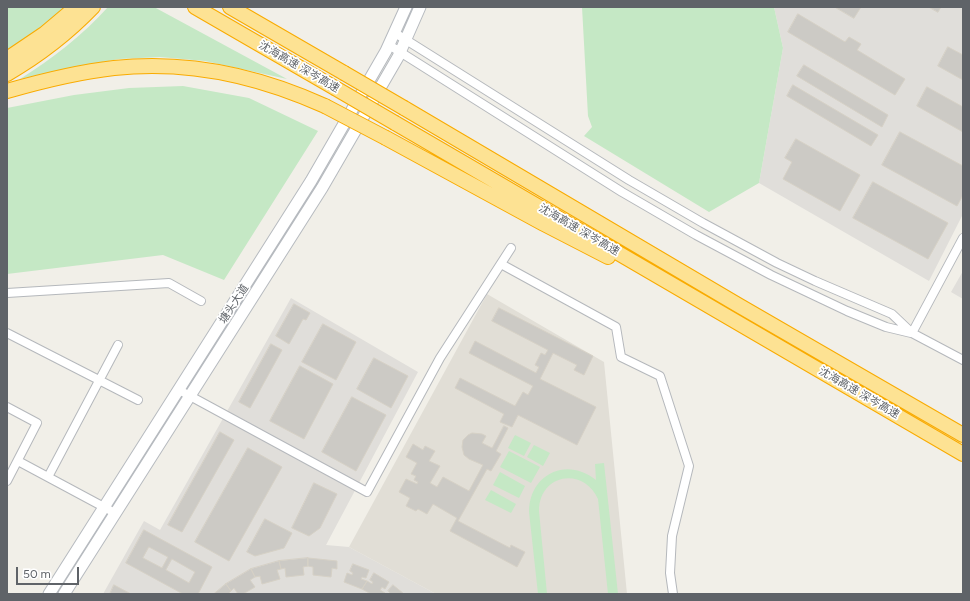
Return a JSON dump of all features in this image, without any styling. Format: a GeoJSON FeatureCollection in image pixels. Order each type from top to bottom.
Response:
{"type":"FeatureCollection","features":[{"type":"Feature","properties":{"kind":"highway"},"geometry":{"type":"LineString","coordinates":[[7,59],[44,34],[76,7]]}},
{"type":"Feature","properties":{"kind":"highway"},"geometry":{"type":"LineString","coordinates":[[7,74],[51,44],[93,7]]}},
{"type":"Feature","properties":{"kind":"highway","name":"沈海高速 深岑高速"},"geometry":{"type":"LineString","coordinates":[[195,7],[963,454]]}},
{"type":"Feature","properties":{"kind":"highway","name":"沈海高速 深岑高速"},"geometry":{"type":"LineString","coordinates":[[230,7],[738,305],[963,434]]}},
{"type":"Feature","properties":{"kind":"highway"},"geometry":{"type":"LineString","coordinates":[[237,7],[269,30]]}},
{"type":"Feature","properties":{"kind":"highway"},"geometry":{"type":"LineString","coordinates":[[7,91],[43,81],[114,68],[165,66],[207,70],[270,84],[325,106],[590,248],[709,306]]}},
{"type":"Feature","properties":{"kind":"main road","name":"塘头大道"},"geometry":{"type":"LineString","coordinates":[[48,594],[311,181],[389,46],[406,7]]}},
{"type":"Feature","properties":{"kind":"main road","name":"塘头大道"},"geometry":{"type":"LineString","coordinates":[[64,594],[322,188],[400,52],[420,7]]}},
{"type":"Feature","properties":{"kind":"street"},"geometry":{"type":"LineString","coordinates":[[395,33],[666,202],[777,263],[892,314],[912,333]]}},
{"type":"Feature","properties":{"kind":"street"},"geometry":{"type":"LineString","coordinates":[[389,46],[634,199],[721,249],[771,275],[847,311],[886,327],[912,333],[963,360]]}},
{"type":"Feature","properties":{"kind":"street"},"geometry":{"type":"LineString","coordinates":[[912,333],[963,238]]}},
{"type":"Feature","properties":{"kind":"street"},"geometry":{"type":"LineString","coordinates":[[179,390],[367,492],[440,358],[511,248]]}},
{"type":"Feature","properties":{"kind":"street"},"geometry":{"type":"LineString","coordinates":[[501,264],[616,327],[620,357],[660,376],[689,466],[672,536],[670,573],[673,594]]}},
{"type":"Feature","properties":{"kind":"street"},"geometry":{"type":"LineString","coordinates":[[7,293],[168,283],[202,301]]}},
{"type":"Feature","properties":{"kind":"street"},"geometry":{"type":"LineString","coordinates":[[7,333],[138,400]]}},
{"type":"Feature","properties":{"kind":"street"},"geometry":{"type":"LineString","coordinates":[[48,477],[118,345]]}},
{"type":"Feature","properties":{"kind":"street"},"geometry":{"type":"LineString","coordinates":[[7,407],[37,423],[7,481]]}},
{"type":"Feature","properties":{"kind":"street"},"geometry":{"type":"LineString","coordinates":[[18,460],[115,513]]}},
{"type":"Feature","properties":{"kind":"shaded area"},"geometry":{"type":"Polygon","coordinates":[[[774,7],[963,7],[963,214],[929,281],[759,183],[783,48],[774,7]]]}},
{"type":"Feature","properties":{"kind":"shaded area"},"geometry":{"type":"Polygon","coordinates":[[[963,271],[963,299],[951,292],[963,271]]]}},
{"type":"Feature","properties":{"kind":"shaded area"},"geometry":{"type":"Polygon","coordinates":[[[487,294],[604,362],[627,594],[436,594],[349,547],[487,294]]]}},
{"type":"Feature","properties":{"kind":"shaded area"},"geometry":{"type":"Polygon","coordinates":[[[291,298],[418,372],[326,545],[349,547],[436,594],[103,594],[144,521],[160,530],[291,298]]]}},
{"type":"Feature","properties":{"kind":"green space"},"geometry":{"type":"Polygon","coordinates":[[[7,7],[65,7],[38,32],[7,50],[7,7]]]}},
{"type":"Feature","properties":{"kind":"green space"},"geometry":{"type":"Polygon","coordinates":[[[108,7],[154,7],[287,79],[205,61],[160,57],[119,59],[20,79],[67,46],[108,7]]]}},
{"type":"Feature","properties":{"kind":"green space"},"geometry":{"type":"Polygon","coordinates":[[[582,7],[774,7],[783,48],[759,183],[709,212],[584,136],[592,127],[588,116],[582,7]]]}},
{"type":"Feature","properties":{"kind":"green space"},"geometry":{"type":"Polygon","coordinates":[[[183,86],[249,98],[318,131],[224,280],[163,255],[7,274],[7,108],[74,95],[129,88],[183,86]]]}},
{"type":"Feature","properties":{"kind":"green space"},"geometry":{"type":"Polygon","coordinates":[[[515,435],[531,443],[524,456],[508,448],[515,435]]]}},
{"type":"Feature","properties":{"kind":"green space"},"geometry":{"type":"Polygon","coordinates":[[[534,445],[550,453],[543,466],[527,457],[534,445]]]}},
{"type":"Feature","properties":{"kind":"green space"},"geometry":{"type":"Polygon","coordinates":[[[509,451],[540,467],[531,483],[500,467],[509,451]]]}},
{"type":"Feature","properties":{"kind":"green space"},"geometry":{"type":"Polygon","coordinates":[[[604,463],[618,594],[608,594],[598,499],[591,489],[582,482],[573,479],[563,479],[554,482],[546,489],[541,499],[539,511],[547,594],[538,594],[529,512],[531,499],[535,488],[543,479],[552,473],[562,470],[573,470],[585,473],[596,480],[595,464],[604,463]]]}},
{"type":"Feature","properties":{"kind":"green space"},"geometry":{"type":"Polygon","coordinates":[[[500,472],[525,486],[519,498],[493,485],[500,472]]]}},
{"type":"Feature","properties":{"kind":"green space"},"geometry":{"type":"Polygon","coordinates":[[[491,490],[516,504],[511,513],[485,500],[491,490]]]}},
{"type":"Feature","properties":{"kind":"building"},"geometry":{"type":"Polygon","coordinates":[[[835,7],[861,7],[854,18],[835,7]]]}},
{"type":"Feature","properties":{"kind":"building"},"geometry":{"type":"Polygon","coordinates":[[[929,7],[941,7],[938,12],[929,7]]]}},
{"type":"Feature","properties":{"kind":"building"},"geometry":{"type":"Polygon","coordinates":[[[798,14],[845,42],[849,37],[861,44],[857,50],[905,79],[895,95],[788,32],[798,14]]]}},
{"type":"Feature","properties":{"kind":"building"},"geometry":{"type":"Polygon","coordinates":[[[948,47],[963,55],[963,80],[938,66],[948,47]]]}},
{"type":"Feature","properties":{"kind":"building"},"geometry":{"type":"Polygon","coordinates":[[[804,65],[888,115],[882,127],[797,76],[804,65]]]}},
{"type":"Feature","properties":{"kind":"building"},"geometry":{"type":"Polygon","coordinates":[[[793,85],[878,135],[871,146],[787,96],[793,85]]]}},
{"type":"Feature","properties":{"kind":"building"},"geometry":{"type":"Polygon","coordinates":[[[927,87],[963,107],[963,132],[917,106],[927,87]]]}},
{"type":"Feature","properties":{"kind":"building"},"geometry":{"type":"Polygon","coordinates":[[[900,132],[963,166],[963,195],[957,206],[882,165],[900,132]]]}},
{"type":"Feature","properties":{"kind":"building"},"geometry":{"type":"Polygon","coordinates":[[[796,139],[860,175],[840,211],[783,179],[792,162],[785,158],[796,139]]]}},
{"type":"Feature","properties":{"kind":"building"},"geometry":{"type":"Polygon","coordinates":[[[873,182],[948,223],[928,259],[853,218],[873,182]]]}},
{"type":"Feature","properties":{"kind":"building"},"geometry":{"type":"Polygon","coordinates":[[[294,304],[310,313],[306,320],[303,319],[289,344],[276,336],[294,304]]]}},
{"type":"Feature","properties":{"kind":"building"},"geometry":{"type":"Polygon","coordinates":[[[499,308],[593,356],[584,375],[574,370],[577,365],[553,353],[540,379],[596,407],[577,445],[518,415],[512,427],[500,422],[504,414],[455,388],[460,378],[515,406],[523,392],[528,395],[533,386],[469,353],[475,341],[536,373],[539,367],[535,365],[541,353],[545,355],[548,350],[492,321],[499,308]]]}},
{"type":"Feature","properties":{"kind":"building"},"geometry":{"type":"Polygon","coordinates":[[[323,324],[356,342],[336,380],[302,362],[323,324]]]}},
{"type":"Feature","properties":{"kind":"building"},"geometry":{"type":"Polygon","coordinates":[[[271,344],[282,350],[250,408],[239,402],[271,344]]]}},
{"type":"Feature","properties":{"kind":"building"},"geometry":{"type":"Polygon","coordinates":[[[374,358],[408,376],[391,408],[357,389],[374,358]]]}},
{"type":"Feature","properties":{"kind":"building"},"geometry":{"type":"Polygon","coordinates":[[[300,366],[333,384],[304,439],[270,421],[300,366]]]}},
{"type":"Feature","properties":{"kind":"building"},"geometry":{"type":"Polygon","coordinates":[[[352,397],[386,415],[356,471],[322,452],[352,397]]]}},
{"type":"Feature","properties":{"kind":"building"},"geometry":{"type":"Polygon","coordinates":[[[504,426],[508,428],[496,451],[501,454],[491,471],[487,469],[458,521],[510,548],[511,545],[525,552],[517,567],[450,531],[457,518],[433,504],[427,514],[418,509],[416,511],[406,506],[410,498],[399,492],[406,479],[417,484],[418,482],[414,480],[416,476],[411,474],[417,463],[406,457],[413,444],[423,450],[425,446],[435,451],[429,461],[440,466],[430,483],[437,487],[443,477],[469,491],[483,465],[469,459],[464,455],[462,447],[463,440],[472,433],[482,434],[486,436],[482,443],[492,448],[504,426]]]}},
{"type":"Feature","properties":{"kind":"building"},"geometry":{"type":"Polygon","coordinates":[[[220,432],[234,440],[182,532],[168,525],[220,432]]]}},
{"type":"Feature","properties":{"kind":"building"},"geometry":{"type":"Polygon","coordinates":[[[248,448],[282,467],[229,561],[195,542],[248,448]]]}},
{"type":"Feature","properties":{"kind":"building"},"geometry":{"type":"Polygon","coordinates":[[[314,483],[337,494],[320,528],[309,536],[292,528],[314,483]]]}},
{"type":"Feature","properties":{"kind":"building"},"geometry":{"type":"Polygon","coordinates":[[[265,519],[292,533],[284,548],[255,556],[247,552],[265,519]]]}},
{"type":"Feature","properties":{"kind":"building"},"geometry":{"type":"Polygon","coordinates":[[[144,530],[212,567],[198,594],[183,594],[126,563],[144,530]],[[149,547],[143,558],[162,568],[168,557],[149,547]],[[172,559],[166,570],[189,583],[195,572],[172,559]]]}},
{"type":"Feature","properties":{"kind":"building"},"geometry":{"type":"Polygon","coordinates":[[[308,558],[308,566],[303,567],[304,575],[286,577],[285,568],[281,569],[279,561],[308,558]]]}},
{"type":"Feature","properties":{"kind":"building"},"geometry":{"type":"Polygon","coordinates":[[[308,558],[337,561],[337,569],[332,568],[331,577],[313,575],[313,567],[308,566],[308,558]]]}},
{"type":"Feature","properties":{"kind":"building"},"geometry":{"type":"Polygon","coordinates":[[[279,561],[281,569],[277,570],[280,579],[262,584],[260,576],[255,577],[251,569],[279,561]]]}},
{"type":"Feature","properties":{"kind":"building"},"geometry":{"type":"Polygon","coordinates":[[[353,564],[369,570],[366,578],[362,577],[361,579],[367,581],[362,589],[344,582],[347,573],[352,575],[353,573],[350,571],[353,564]]]}},
{"type":"Feature","properties":{"kind":"building"},"geometry":{"type":"Polygon","coordinates":[[[251,569],[255,577],[250,580],[255,587],[243,594],[238,594],[234,588],[231,591],[226,584],[251,569]]]}},
{"type":"Feature","properties":{"kind":"building"},"geometry":{"type":"Polygon","coordinates":[[[374,573],[389,582],[385,589],[382,587],[380,590],[385,593],[384,594],[371,594],[362,589],[367,581],[372,584],[373,582],[370,580],[374,573]]]}},
{"type":"Feature","properties":{"kind":"building"},"geometry":{"type":"Polygon","coordinates":[[[226,584],[231,591],[228,594],[214,594],[226,584]]]}},
{"type":"Feature","properties":{"kind":"building"},"geometry":{"type":"Polygon","coordinates":[[[114,585],[131,594],[110,594],[114,585]]]}},
{"type":"Feature","properties":{"kind":"building"},"geometry":{"type":"Polygon","coordinates":[[[393,585],[404,594],[391,594],[388,591],[393,585]]]}}]}
